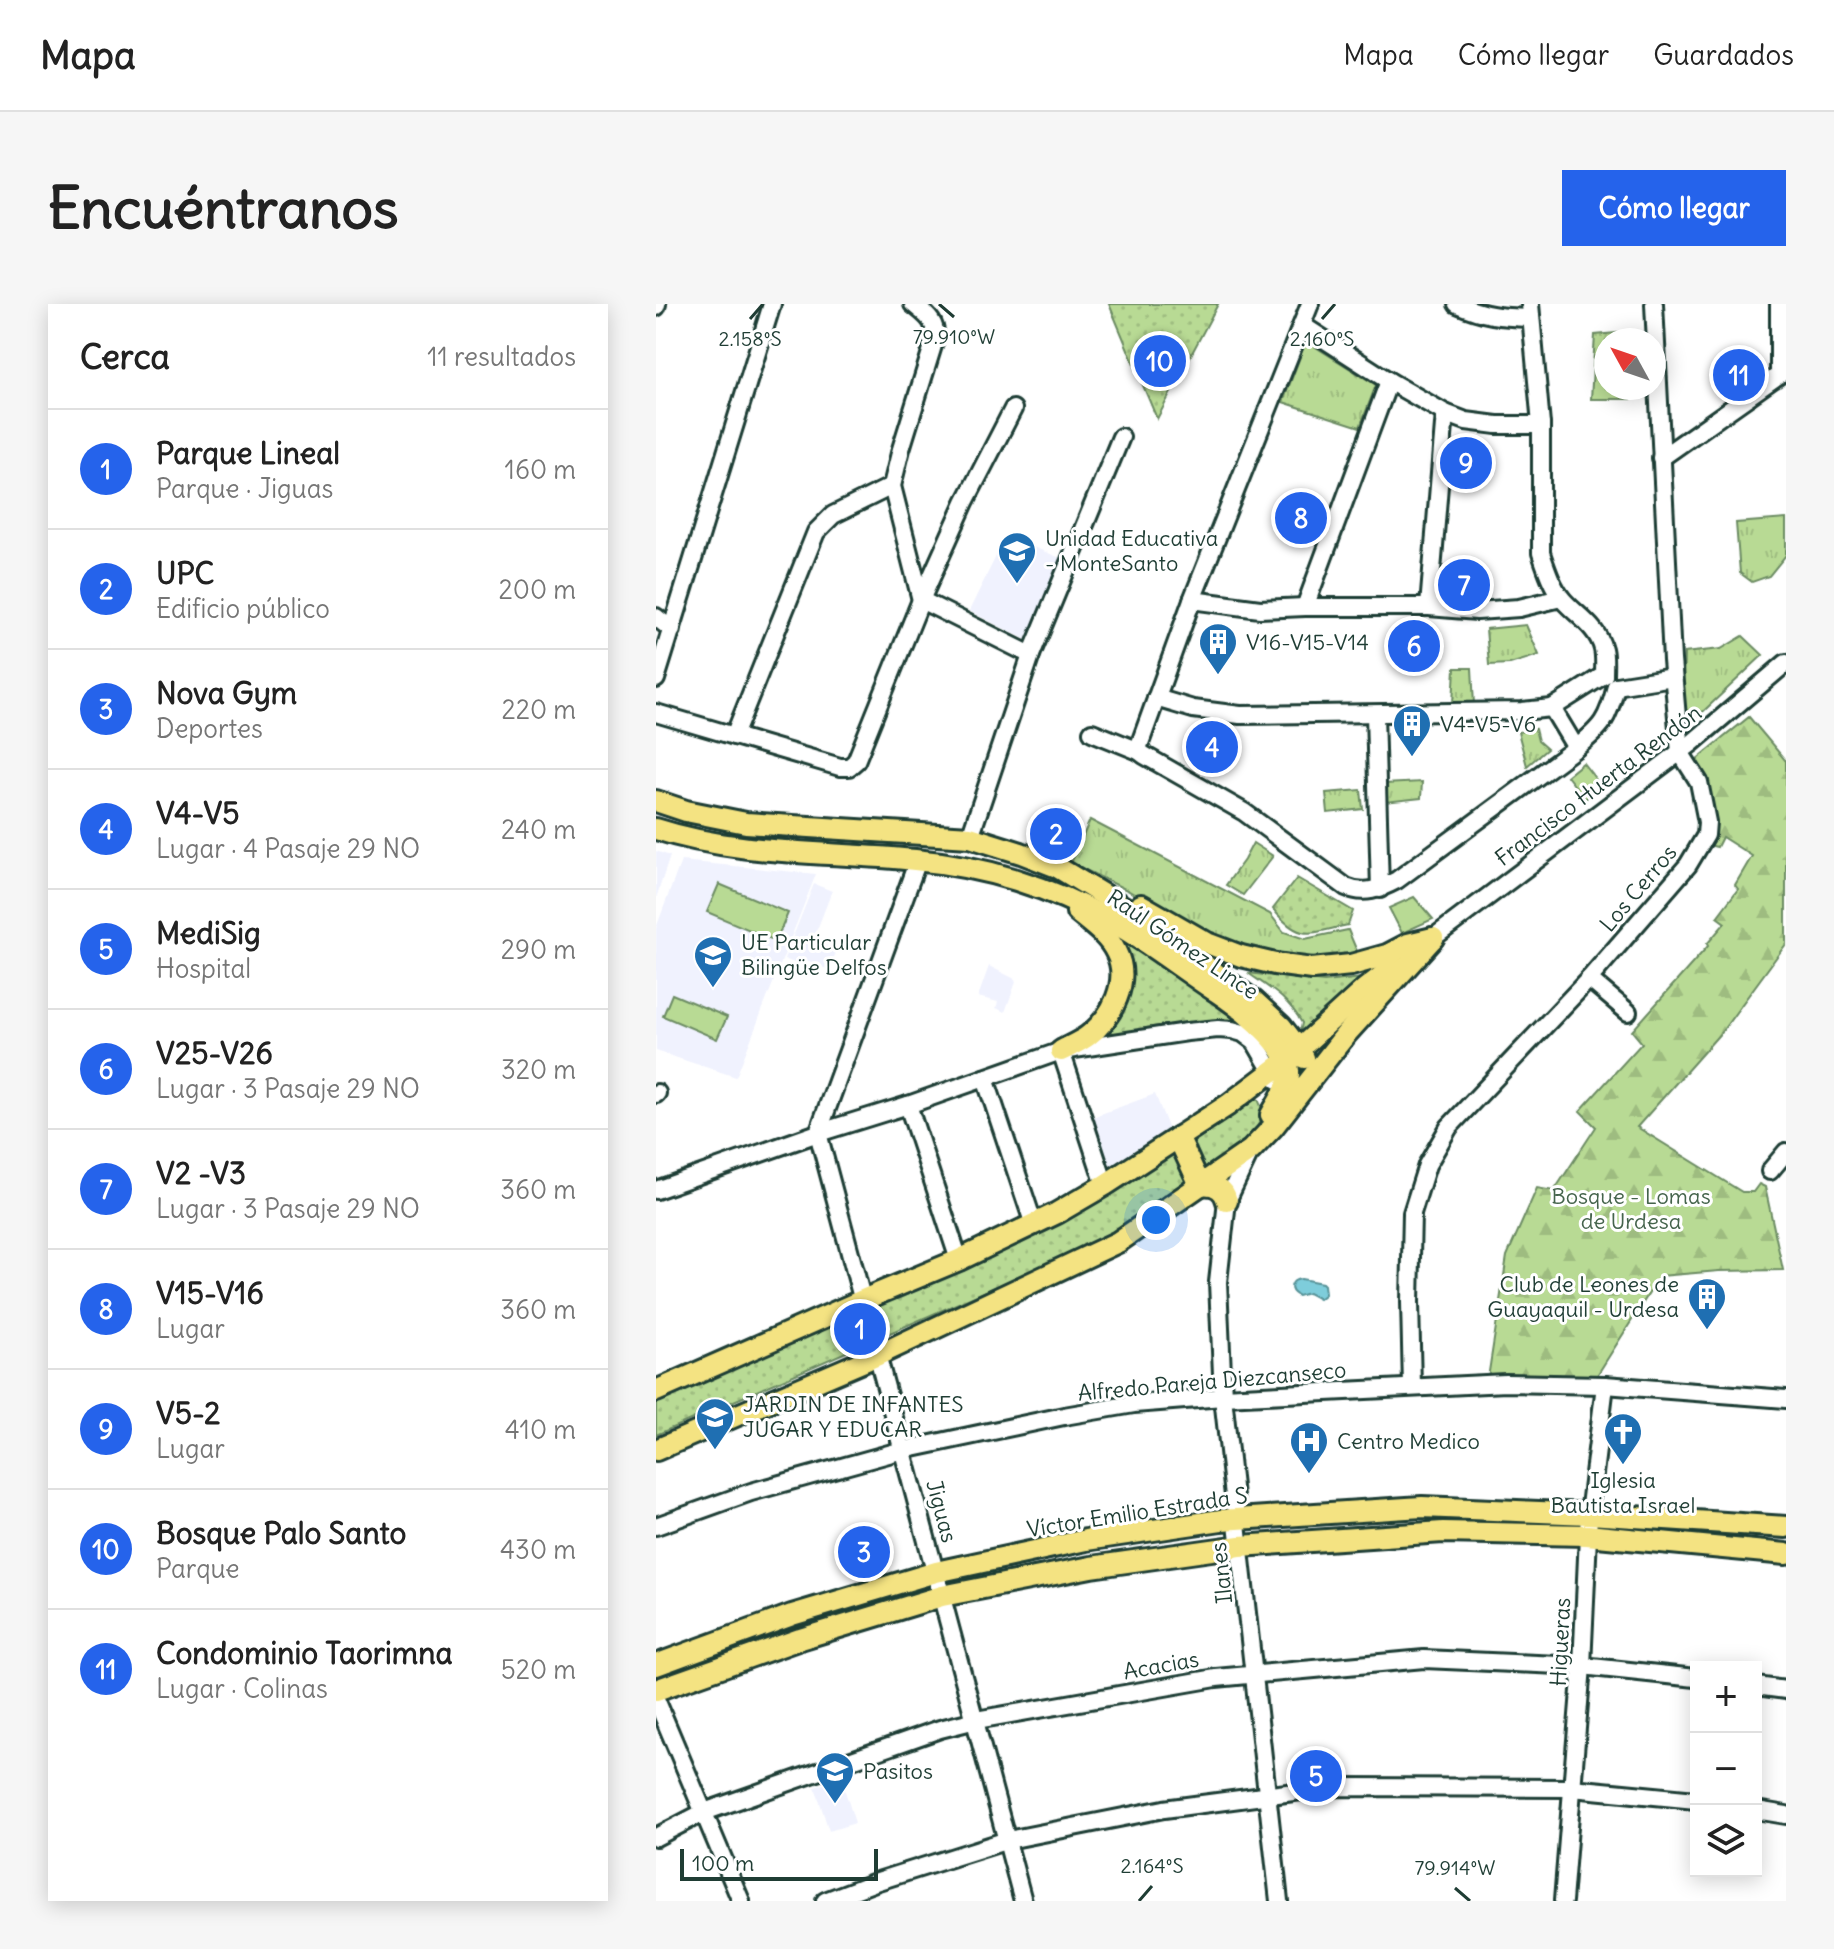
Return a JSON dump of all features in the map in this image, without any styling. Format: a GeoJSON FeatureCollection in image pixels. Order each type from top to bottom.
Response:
{"type":"FeatureCollection","features":[{"type":"Feature","properties":{"kind":"main road","name":"Raúl Gómez Lince"},"geometry":{"type":"LineString","coordinates":[[656,801],[686,811],[746,823],[970,837],[1057,867],[1125,908],[1254,1001],[1274,1019],[1297,1063]]}},
{"type":"Feature","properties":{"kind":"main road","name":"Raúl Gómez Lince"},"geometry":{"type":"LineString","coordinates":[[656,829],[683,838],[740,847],[918,860],[990,873],[1056,893],[1112,921],[1229,1001],[1264,1029],[1297,1063]]}},
{"type":"Feature","properties":{"kind":"main road"},"geometry":{"type":"LineString","coordinates":[[1057,867],[1131,900],[1207,943],[1275,964],[1312,969],[1351,965],[1433,938]]}},
{"type":"Feature","properties":{"kind":"main road"},"geometry":{"type":"LineString","coordinates":[[1056,893],[1106,937],[1120,961],[1121,976],[1115,1003],[1104,1021],[1088,1036],[1061,1051]]}},
{"type":"Feature","properties":{"kind":"main road"},"geometry":{"type":"LineString","coordinates":[[1292,1093],[1289,1073],[1297,1063],[1365,989],[1433,938]]}},
{"type":"Feature","properties":{"kind":"main road"},"geometry":{"type":"LineString","coordinates":[[656,1450],[878,1355],[1118,1242],[1251,1150],[1292,1093],[1297,1063]]}},
{"type":"Feature","properties":{"kind":"main road"},"geometry":{"type":"LineString","coordinates":[[656,1391],[1034,1225],[1105,1185],[1297,1063]]}},
{"type":"Feature","properties":{"kind":"main road"},"geometry":{"type":"LineString","coordinates":[[1178,1137],[1200,1185]]}},
{"type":"Feature","properties":{"kind":"main road"},"geometry":{"type":"LineString","coordinates":[[1200,1185],[1218,1187],[1225,1193],[1227,1201]]}},
{"type":"Feature","properties":{"kind":"main road"},"geometry":{"type":"LineString","coordinates":[[1422,1507],[1423,1534]]}},
{"type":"Feature","properties":{"kind":"main road","name":"Víctor Emilio Estrada S"},"geometry":{"type":"LineString","coordinates":[[656,1665],[792,1615],[936,1572],[1086,1540],[1237,1518],[1422,1507],[1588,1524],[1734,1550],[1786,1554]]}},
{"type":"Feature","properties":{"kind":"main road","name":"Víctor Emilio Estrada S"},"geometry":{"type":"LineString","coordinates":[[656,1690],[800,1639],[942,1596],[1091,1567],[1240,1546],[1588,1524],[1786,1527]]}},
{"type":"Feature","properties":{"kind":"main road"},"geometry":{"type":"LineString","coordinates":[[1734,1550],[1749,1525]]}},
{"type":"Feature","properties":{"kind":"main road"},"geometry":{"type":"LineString","coordinates":[[1086,1540],[1091,1567]]}},
{"type":"Feature","properties":{"kind":"main road"},"geometry":{"type":"LineString","coordinates":[[792,1615],[800,1639]]}},
{"type":"Feature","properties":{"kind":"street"},"geometry":{"type":"LineString","coordinates":[[656,679],[772,304]]}},
{"type":"Feature","properties":{"kind":"street"},"geometry":{"type":"LineString","coordinates":[[913,304],[933,322],[935,339],[892,486],[921,600],[1031,655]]}},
{"type":"Feature","properties":{"kind":"street"},"geometry":{"type":"LineString","coordinates":[[1139,751],[1192,600],[1310,304]]}},
{"type":"Feature","properties":{"kind":"street"},"geometry":{"type":"LineString","coordinates":[[1092,732],[1139,751],[1244,812],[1355,891],[1380,889],[1397,880],[1599,729],[1607,718],[1610,681],[1603,649],[1598,636],[1586,621],[1561,598],[1541,553],[1541,425],[1530,311],[1501,317],[1478,313],[1457,304]]}},
{"type":"Feature","properties":{"kind":"street","name":"Los Cerros"},"geometry":{"type":"LineString","coordinates":[[1412,1387],[1412,1213],[1427,1165],[1449,1127],[1589,979],[1688,865],[1706,835],[1707,822],[1699,782],[1680,752],[1673,677],[1654,304]]}},
{"type":"Feature","properties":{"kind":"street"},"geometry":{"type":"LineString","coordinates":[[1661,458],[1783,372],[1779,304]]}},
{"type":"Feature","properties":{"kind":"street"},"geometry":{"type":"LineString","coordinates":[[1302,325],[1445,413],[1466,421],[1497,425],[1541,425]]}},
{"type":"Feature","properties":{"kind":"street"},"geometry":{"type":"LineString","coordinates":[[1305,607],[1389,381]]}},
{"type":"Feature","properties":{"kind":"street"},"geometry":{"type":"LineString","coordinates":[[656,713],[840,767],[849,767],[856,761],[921,600],[965,502],[1013,409]]}},
{"type":"Feature","properties":{"kind":"street"},"geometry":{"type":"LineString","coordinates":[[1429,607],[1445,413]]}},
{"type":"Feature","properties":{"kind":"street"},"geometry":{"type":"LineString","coordinates":[[970,837],[1031,655],[1121,437]]}},
{"type":"Feature","properties":{"kind":"street"},"geometry":{"type":"LineString","coordinates":[[734,736],[816,532],[833,515],[892,486]]}},
{"type":"Feature","properties":{"kind":"street"},"geometry":{"type":"LineString","coordinates":[[1192,600],[1260,609],[1429,607],[1477,611],[1519,608],[1561,598]]}},
{"type":"Feature","properties":{"kind":"street"},"geometry":{"type":"LineString","coordinates":[[656,617],[672,630]]}},
{"type":"Feature","properties":{"kind":"street","name":"Francisco Huerta Rendón"},"geometry":{"type":"LineString","coordinates":[[1433,938],[1680,752],[1786,663]]}},
{"type":"Feature","properties":{"kind":"street"},"geometry":{"type":"LineString","coordinates":[[1156,698],[1193,709],[1240,715],[1522,711],[1552,708],[1610,681],[1673,677]]}},
{"type":"Feature","properties":{"kind":"street"},"geometry":{"type":"LineString","coordinates":[[1552,708],[1576,748]]}},
{"type":"Feature","properties":{"kind":"street"},"geometry":{"type":"LineString","coordinates":[[1375,714],[1380,889]]}},
{"type":"Feature","properties":{"kind":"street"},"geometry":{"type":"LineString","coordinates":[[818,1133],[918,860]]}},
{"type":"Feature","properties":{"kind":"street"},"geometry":{"type":"LineString","coordinates":[[1589,979],[1628,1012]]}},
{"type":"Feature","properties":{"kind":"street"},"geometry":{"type":"LineString","coordinates":[[656,1190],[1061,1051],[1224,1029],[1238,1031],[1259,1046],[1297,1063]]}},
{"type":"Feature","properties":{"kind":"street"},"geometry":{"type":"LineString","coordinates":[[1061,1051],[1105,1185]]}},
{"type":"Feature","properties":{"kind":"street"},"geometry":{"type":"LineString","coordinates":[[985,1078],[1034,1225]]}},
{"type":"Feature","properties":{"kind":"street"},"geometry":{"type":"LineString","coordinates":[[908,1105],[959,1260]]}},
{"type":"Feature","properties":{"kind":"street","name":"Jiguas"},"geometry":{"type":"LineString","coordinates":[[818,1133],[1023,1901]]}},
{"type":"Feature","properties":{"kind":"street","name":"Ilanes"},"geometry":{"type":"LineString","coordinates":[[1251,1150],[1227,1201],[1218,1272],[1223,1397],[1279,1901]]}},
{"type":"Feature","properties":{"kind":"street"},"geometry":{"type":"LineString","coordinates":[[1770,1171],[1786,1152]]}},
{"type":"Feature","properties":{"kind":"street","name":"Alfredo Pareja Diezcanseco"},"geometry":{"type":"LineString","coordinates":[[656,1526],[751,1492],[903,1450],[1134,1404],[1506,1383],[1605,1385],[1786,1399]]}},
{"type":"Feature","properties":{"kind":"street","name":"Higueras"},"geometry":{"type":"LineString","coordinates":[[1563,1901],[1582,1666],[1588,1524],[1605,1385]]}},
{"type":"Feature","properties":{"kind":"street","name":"Acacias"},"geometry":{"type":"LineString","coordinates":[[656,1837],[704,1812],[940,1729],[1216,1678],[1424,1659],[1582,1666],[1690,1677]]}},
{"type":"Feature","properties":{"kind":"street"},"geometry":{"type":"LineString","coordinates":[[1762,1687],[1786,1690]]}},
{"type":"Feature","properties":{"kind":"street"},"geometry":{"type":"LineString","coordinates":[[656,1699],[741,1901]]}},
{"type":"Feature","properties":{"kind":"street"},"geometry":{"type":"LineString","coordinates":[[825,1901],[1008,1840],[1164,1809],[1332,1787],[1572,1788],[1690,1799]]}},
{"type":"Feature","properties":{"kind":"street"},"geometry":{"type":"LineString","coordinates":[[1762,1811],[1786,1815]]}},
{"type":"Feature","properties":{"kind":"shaded area","name":"Unidad Educativa - MonteSanto"},"geometry":{"type":"Polygon","coordinates":[[[1006,536],[1063,559],[1029,641],[969,611],[1006,536]]]}},
{"type":"Feature","properties":{"kind":"shaded area"},"geometry":{"type":"Polygon","coordinates":[[[656,851],[670,856],[656,898],[656,851]]]}},
{"type":"Feature","properties":{"kind":"shaded area","name":"UE Particular Bilingüe Delfos"},"geometry":{"type":"Polygon","coordinates":[[[681,861],[816,874],[736,1077],[656,1051],[656,928],[681,861]]]}},
{"type":"Feature","properties":{"kind":"shaded area"},"geometry":{"type":"Polygon","coordinates":[[[814,884],[832,891],[813,940],[837,950],[829,970],[803,959],[800,965],[784,959],[814,884]]]}},
{"type":"Feature","properties":{"kind":"shaded area"},"geometry":{"type":"Polygon","coordinates":[[[989,966],[1015,979],[1005,1012],[996,1008],[998,1002],[978,997],[989,966]]]}},
{"type":"Feature","properties":{"kind":"shaded area"},"geometry":{"type":"Polygon","coordinates":[[[1155,1094],[1171,1135],[1108,1176],[1090,1118],[1155,1094]]]}},
{"type":"Feature","properties":{"kind":"shaded area","name":"Pasitos"},"geometry":{"type":"Polygon","coordinates":[[[841,1778],[855,1823],[829,1831],[815,1787],[841,1778]]]}},
{"type":"Feature","properties":{"kind":"green space"},"geometry":{"type":"Polygon","coordinates":[[[1109,304],[1218,304],[1157,419],[1109,304]]]}},
{"type":"Feature","properties":{"kind":"green space"},"geometry":{"type":"Polygon","coordinates":[[[1306,341],[1376,385],[1360,427],[1283,402],[1306,341]]]}},
{"type":"Feature","properties":{"kind":"green space"},"geometry":{"type":"Polygon","coordinates":[[[1594,351],[1594,399],[1591,399],[1594,351]]]}},
{"type":"Feature","properties":{"kind":"green space"},"geometry":{"type":"Polygon","coordinates":[[[1786,519],[1786,555],[1769,576],[1752,582],[1740,573],[1736,523],[1786,519]]]}},
{"type":"Feature","properties":{"kind":"green space"},"geometry":{"type":"Polygon","coordinates":[[[1526,625],[1539,655],[1510,664],[1489,665],[1486,629],[1526,625]]]}},
{"type":"Feature","properties":{"kind":"green space"},"geometry":{"type":"Polygon","coordinates":[[[1743,636],[1763,655],[1692,722],[1685,724],[1682,721],[1684,653],[1721,649],[1743,636]]]}},
{"type":"Feature","properties":{"kind":"green space"},"geometry":{"type":"Polygon","coordinates":[[[1455,668],[1472,668],[1474,705],[1453,703],[1455,668]]]}},
{"type":"Feature","properties":{"kind":"green space","name":"Bosque - Lomas de Urdesa"},"geometry":{"type":"Polygon","coordinates":[[[1749,717],[1786,761],[1786,944],[1723,1030],[1637,1127],[1742,1192],[1753,1192],[1759,1184],[1765,1187],[1783,1270],[1660,1276],[1594,1380],[1488,1378],[1507,1256],[1537,1188],[1554,1191],[1596,1127],[1580,1111],[1642,1043],[1632,1031],[1725,923],[1717,917],[1738,889],[1735,885],[1752,856],[1722,837],[1717,847],[1708,845],[1696,760],[1749,717]]]}},
{"type":"Feature","properties":{"kind":"green space"},"geometry":{"type":"Polygon","coordinates":[[[1535,729],[1538,741],[1547,749],[1527,766],[1518,732],[1535,729]]]}},
{"type":"Feature","properties":{"kind":"green space"},"geometry":{"type":"Polygon","coordinates":[[[1583,763],[1601,786],[1585,799],[1567,776],[1583,763]]]}},
{"type":"Feature","properties":{"kind":"green space"},"geometry":{"type":"Polygon","coordinates":[[[1422,782],[1421,798],[1385,802],[1384,784],[1422,782]]]}},
{"type":"Feature","properties":{"kind":"green space"},"geometry":{"type":"Polygon","coordinates":[[[1361,790],[1363,809],[1328,813],[1326,793],[1361,790]]]}},
{"type":"Feature","properties":{"kind":"green space"},"geometry":{"type":"Polygon","coordinates":[[[1090,820],[1270,914],[1284,932],[1305,939],[1348,930],[1359,956],[1316,963],[1270,958],[1198,931],[1127,890],[1071,863],[1090,820]]]}},
{"type":"Feature","properties":{"kind":"green space"},"geometry":{"type":"Polygon","coordinates":[[[1253,843],[1273,856],[1243,895],[1226,885],[1253,843]]]}},
{"type":"Feature","properties":{"kind":"green space"},"geometry":{"type":"Polygon","coordinates":[[[1297,878],[1353,911],[1348,925],[1307,933],[1283,920],[1273,909],[1297,878]]]}},
{"type":"Feature","properties":{"kind":"green space"},"geometry":{"type":"Polygon","coordinates":[[[719,884],[788,913],[776,941],[707,912],[719,884]]]}},
{"type":"Feature","properties":{"kind":"green space"},"geometry":{"type":"Polygon","coordinates":[[[1414,897],[1433,919],[1402,933],[1389,908],[1414,897]]]}},
{"type":"Feature","properties":{"kind":"green space"},"geometry":{"type":"Polygon","coordinates":[[[1094,917],[1242,1024],[1163,1025],[1087,1041],[1125,992],[1094,917]]]}},
{"type":"Feature","properties":{"kind":"green space"},"geometry":{"type":"Polygon","coordinates":[[[1248,973],[1324,982],[1372,977],[1298,1042],[1302,1023],[1297,1014],[1248,973]]]}},
{"type":"Feature","properties":{"kind":"green space"},"geometry":{"type":"Polygon","coordinates":[[[672,994],[727,1017],[717,1039],[663,1016],[672,994]]]}},
{"type":"Feature","properties":{"kind":"green space"},"geometry":{"type":"Polygon","coordinates":[[[1256,1096],[1262,1113],[1250,1139],[1096,1243],[656,1435],[656,1400],[1086,1206],[1160,1161],[1193,1134],[1256,1096]]]}},
{"type":"Feature","properties":{"kind":"water"},"geometry":{"type":"Polygon","coordinates":[[[1301,1279],[1322,1283],[1325,1294],[1319,1299],[1308,1293],[1298,1296],[1291,1286],[1301,1279]]]}},
{"type":"Feature","properties":{"kind":"place","name":"Bosque Palo Santo"},"geometry":{"type":"Point","coordinates":[1160,361]}},
{"type":"Feature","properties":{"kind":"place","name":"Condominio Taorimna"},"geometry":{"type":"Point","coordinates":[1739,375]}},
{"type":"Feature","properties":{"kind":"place","name":"V5-2"},"geometry":{"type":"Point","coordinates":[1466,463]}},
{"type":"Feature","properties":{"kind":"place","name":"V15-V16"},"geometry":{"type":"Point","coordinates":[1301,518]}},
{"type":"Feature","properties":{"kind":"place","name":"Unidad Educativa - MonteSanto"},"geometry":{"type":"Point","coordinates":[1017,585]}},
{"type":"Feature","properties":{"kind":"place","name":"V2 -V3"},"geometry":{"type":"Point","coordinates":[1464,585]}},
{"type":"Feature","properties":{"kind":"place","name":"V25-V26"},"geometry":{"type":"Point","coordinates":[1414,646]}},
{"type":"Feature","properties":{"kind":"place","name":"V16-V15-V14"},"geometry":{"type":"Point","coordinates":[1218,676]}},
{"type":"Feature","properties":{"kind":"place","name":"V4-V5"},"geometry":{"type":"Point","coordinates":[1212,747]}},
{"type":"Feature","properties":{"kind":"place","name":"V4-V5-V6"},"geometry":{"type":"Point","coordinates":[1412,758]}},
{"type":"Feature","properties":{"kind":"place","name":"UPC"},"geometry":{"type":"Point","coordinates":[1056,834]}},
{"type":"Feature","properties":{"kind":"place","name":"UE Particular Bilingüe Delfos"},"geometry":{"type":"Point","coordinates":[713,989]}},
{"type":"Feature","properties":{"kind":"place","name":"Parque Lineal"},"geometry":{"type":"Point","coordinates":[860,1329]}},
{"type":"Feature","properties":{"kind":"place","name":"Club de Leones de Guayaquil - Urdesa"},"geometry":{"type":"Point","coordinates":[1707,1331]}},
{"type":"Feature","properties":{"kind":"place","name":"JARDIN DE INFANTES JUGAR Y EDUCAR"},"geometry":{"type":"Point","coordinates":[715,1451]}},
{"type":"Feature","properties":{"kind":"place","name":"Iglesia Bautista Israel"},"geometry":{"type":"Point","coordinates":[1623,1466]}},
{"type":"Feature","properties":{"kind":"place","name":"Centro Medico"},"geometry":{"type":"Point","coordinates":[1309,1475]}},
{"type":"Feature","properties":{"kind":"place","name":"Nova Gym"},"geometry":{"type":"Point","coordinates":[864,1552]}},
{"type":"Feature","properties":{"kind":"place","name":"MediSig"},"geometry":{"type":"Point","coordinates":[1316,1776]}},
{"type":"Feature","properties":{"kind":"place","name":"Pasitos"},"geometry":{"type":"Point","coordinates":[835,1805]}}]}
